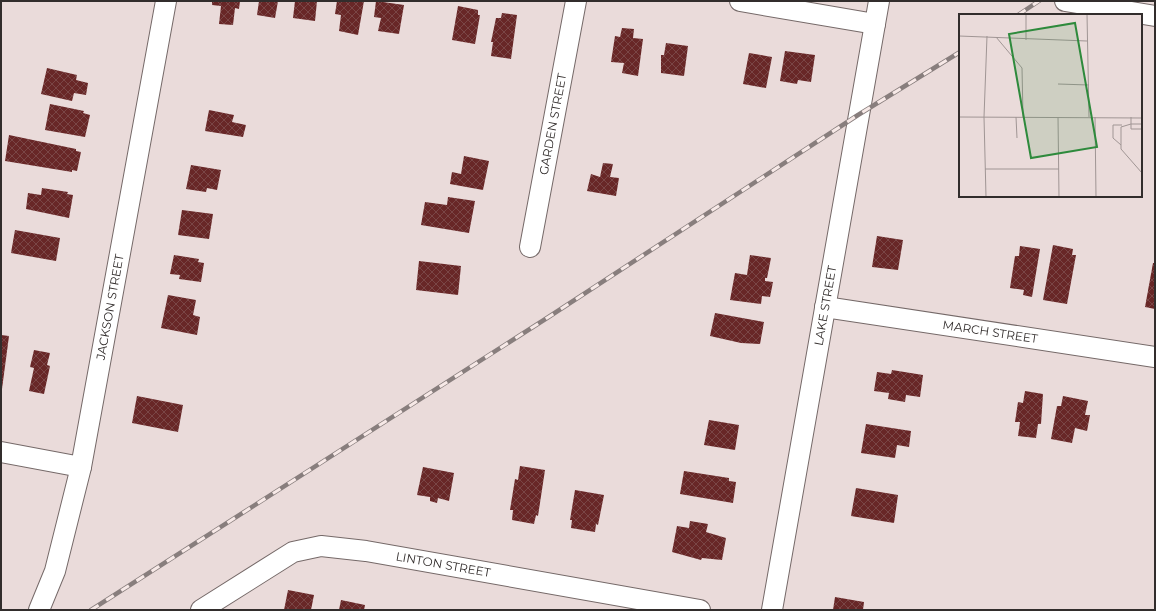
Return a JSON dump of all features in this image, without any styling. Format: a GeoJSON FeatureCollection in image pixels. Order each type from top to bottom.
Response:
{"type":"FeatureCollection","features":[{"type":"Feature","properties":{"kind":"street","name":"JACKSON STREET"},"geometry":{"type":"LineString","coordinates":[[39,610],[55,570],[81,467],[166,1]]}},
{"type":"Feature","properties":{"kind":"street","name":"GARDEN STREET"},"geometry":{"type":"LineString","coordinates":[[530,247],[576,1]]}},
{"type":"Feature","properties":{"kind":"street"},"geometry":{"type":"LineString","coordinates":[[740,1],[875,24]]}},
{"type":"Feature","properties":{"kind":"street","name":"LAKE STREET"},"geometry":{"type":"LineString","coordinates":[[772,610],[879,1]]}},
{"type":"Feature","properties":{"kind":"street"},"geometry":{"type":"LineString","coordinates":[[1065,1],[1155,16]]}},
{"type":"Feature","properties":{"kind":"street","name":"MARCH STREET"},"geometry":{"type":"LineString","coordinates":[[825,307],[1155,357]]}},
{"type":"Feature","properties":{"kind":"street"},"geometry":{"type":"LineString","coordinates":[[1,452],[81,467]]}},
{"type":"Feature","properties":{"kind":"street","name":"LINTON STREET"},"geometry":{"type":"LineString","coordinates":[[201,610],[294,552],[321,546],[373,552],[700,610]]}},
{"type":"Feature","properties":{"kind":"building"},"geometry":{"type":"Polygon","coordinates":[[[212,1],[240,1],[239,9],[235,8],[233,25],[219,24],[221,6],[212,5],[212,1]]]}},
{"type":"Feature","properties":{"kind":"building"},"geometry":{"type":"Polygon","coordinates":[[[259,1],[278,1],[275,18],[257,15],[259,1]]]}},
{"type":"Feature","properties":{"kind":"building"},"geometry":{"type":"Polygon","coordinates":[[[295,1],[317,1],[315,21],[293,18],[295,1]]]}},
{"type":"Feature","properties":{"kind":"building"},"geometry":{"type":"Polygon","coordinates":[[[337,1],[364,1],[358,35],[339,31],[341,15],[335,14],[337,1]]]}},
{"type":"Feature","properties":{"kind":"building"},"geometry":{"type":"Polygon","coordinates":[[[376,1],[404,5],[399,34],[378,31],[381,18],[374,17],[376,1]]]}},
{"type":"Feature","properties":{"kind":"building"},"geometry":{"type":"Polygon","coordinates":[[[458,6],[478,10],[478,15],[480,15],[475,44],[452,40],[458,6]]]}},
{"type":"Feature","properties":{"kind":"building"},"geometry":{"type":"Polygon","coordinates":[[[502,13],[517,15],[511,59],[491,56],[493,42],[491,42],[496,18],[501,18],[502,13]]]}},
{"type":"Feature","properties":{"kind":"building"},"geometry":{"type":"Polygon","coordinates":[[[622,28],[634,29],[633,38],[643,39],[638,76],[622,73],[624,63],[611,62],[615,36],[620,37],[622,28]]]}},
{"type":"Feature","properties":{"kind":"building"},"geometry":{"type":"Polygon","coordinates":[[[666,43],[688,46],[684,76],[661,73],[661,55],[664,55],[666,43]]]}},
{"type":"Feature","properties":{"kind":"building"},"geometry":{"type":"Polygon","coordinates":[[[785,51],[815,55],[811,82],[798,80],[797,84],[780,81],[785,51]]]}},
{"type":"Feature","properties":{"kind":"building"},"geometry":{"type":"Polygon","coordinates":[[[749,53],[772,57],[766,88],[743,84],[749,53]]]}},
{"type":"Feature","properties":{"kind":"building"},"geometry":{"type":"Polygon","coordinates":[[[47,68],[77,75],[76,80],[88,83],[86,95],[74,93],[72,101],[41,94],[47,68]]]}},
{"type":"Feature","properties":{"kind":"building"},"geometry":{"type":"Polygon","coordinates":[[[50,104],[84,111],[83,113],[90,115],[85,137],[45,130],[50,104]]]}},
{"type":"Feature","properties":{"kind":"building"},"geometry":{"type":"Polygon","coordinates":[[[209,110],[234,115],[232,122],[246,125],[243,137],[205,131],[209,110]]]}},
{"type":"Feature","properties":{"kind":"building"},"geometry":{"type":"Polygon","coordinates":[[[9,135],[76,149],[76,151],[81,152],[77,171],[72,170],[72,172],[5,161],[9,135]]]}},
{"type":"Feature","properties":{"kind":"building"},"geometry":{"type":"Polygon","coordinates":[[[464,156],[489,161],[483,190],[450,184],[452,172],[461,174],[464,156]]]}},
{"type":"Feature","properties":{"kind":"building"},"geometry":{"type":"Polygon","coordinates":[[[603,163],[613,164],[610,177],[619,178],[616,196],[587,191],[591,174],[600,177],[603,163]]]}},
{"type":"Feature","properties":{"kind":"building"},"geometry":{"type":"Polygon","coordinates":[[[191,165],[221,170],[217,190],[207,188],[206,192],[186,189],[191,165]]]}},
{"type":"Feature","properties":{"kind":"building"},"geometry":{"type":"Polygon","coordinates":[[[42,188],[68,192],[67,194],[73,195],[69,218],[26,209],[28,193],[41,195],[42,188]]]}},
{"type":"Feature","properties":{"kind":"building"},"geometry":{"type":"Polygon","coordinates":[[[448,197],[475,201],[469,233],[421,225],[425,202],[447,205],[448,197]]]}},
{"type":"Feature","properties":{"kind":"building"},"geometry":{"type":"Polygon","coordinates":[[[182,210],[213,214],[209,239],[178,235],[182,210]]]}},
{"type":"Feature","properties":{"kind":"building"},"geometry":{"type":"Polygon","coordinates":[[[15,230],[60,238],[56,261],[11,253],[15,230]]]}},
{"type":"Feature","properties":{"kind":"building"},"geometry":{"type":"Polygon","coordinates":[[[877,236],[903,240],[898,270],[872,267],[877,236]]]}},
{"type":"Feature","properties":{"kind":"building"},"geometry":{"type":"Polygon","coordinates":[[[1053,245],[1073,249],[1072,255],[1076,255],[1067,304],[1043,300],[1053,245]]]}},
{"type":"Feature","properties":{"kind":"building"},"geometry":{"type":"Polygon","coordinates":[[[1020,246],[1040,249],[1032,297],[1023,295],[1024,290],[1010,288],[1015,256],[1019,256],[1020,246]]]}},
{"type":"Feature","properties":{"kind":"building"},"geometry":{"type":"Polygon","coordinates":[[[174,255],[199,259],[198,262],[204,263],[201,282],[179,279],[180,275],[170,274],[174,255]]]}},
{"type":"Feature","properties":{"kind":"building"},"geometry":{"type":"Polygon","coordinates":[[[750,255],[771,258],[767,278],[765,278],[765,281],[773,282],[770,297],[762,296],[761,304],[730,300],[735,273],[747,275],[750,255]]]}},
{"type":"Feature","properties":{"kind":"building"},"geometry":{"type":"Polygon","coordinates":[[[419,261],[461,266],[458,295],[416,290],[419,261]]]}},
{"type":"Feature","properties":{"kind":"building"},"geometry":{"type":"Polygon","coordinates":[[[1153,263],[1155,263],[1155,309],[1145,307],[1153,263]]]}},
{"type":"Feature","properties":{"kind":"building"},"geometry":{"type":"Polygon","coordinates":[[[168,295],[196,300],[193,315],[200,317],[197,335],[161,328],[168,295]]]}},
{"type":"Feature","properties":{"kind":"building"},"geometry":{"type":"Polygon","coordinates":[[[715,313],[764,322],[760,344],[741,343],[710,336],[715,313]]]}},
{"type":"Feature","properties":{"kind":"building"},"geometry":{"type":"Polygon","coordinates":[[[1,335],[9,336],[2,389],[1,389],[1,335]]]}},
{"type":"Feature","properties":{"kind":"building"},"geometry":{"type":"Polygon","coordinates":[[[34,350],[50,353],[47,365],[50,366],[44,394],[29,391],[34,368],[30,367],[34,350]]]}},
{"type":"Feature","properties":{"kind":"building"},"geometry":{"type":"Polygon","coordinates":[[[892,370],[923,375],[920,397],[906,395],[905,402],[888,399],[889,393],[874,391],[877,372],[891,374],[892,370]]]}},
{"type":"Feature","properties":{"kind":"building"},"geometry":{"type":"Polygon","coordinates":[[[1025,391],[1043,394],[1041,424],[1038,424],[1036,438],[1018,436],[1020,422],[1015,422],[1018,402],[1023,403],[1025,391]]]}},
{"type":"Feature","properties":{"kind":"building"},"geometry":{"type":"Polygon","coordinates":[[[137,396],[183,405],[178,432],[132,423],[137,396]]]}},
{"type":"Feature","properties":{"kind":"building"},"geometry":{"type":"Polygon","coordinates":[[[1063,396],[1088,401],[1085,415],[1090,415],[1087,431],[1075,428],[1072,443],[1051,439],[1057,406],[1061,406],[1063,396]]]}},
{"type":"Feature","properties":{"kind":"building"},"geometry":{"type":"Polygon","coordinates":[[[709,420],[739,425],[735,450],[704,445],[709,420]]]}},
{"type":"Feature","properties":{"kind":"building"},"geometry":{"type":"Polygon","coordinates":[[[866,424],[911,431],[909,447],[897,445],[895,458],[861,453],[866,424]]]}},
{"type":"Feature","properties":{"kind":"building"},"geometry":{"type":"Polygon","coordinates":[[[520,466],[545,470],[538,516],[536,515],[534,524],[512,520],[513,510],[510,510],[515,479],[518,480],[520,466]]]}},
{"type":"Feature","properties":{"kind":"building"},"geometry":{"type":"Polygon","coordinates":[[[423,467],[454,473],[449,501],[438,498],[437,503],[430,501],[430,497],[417,495],[423,467]]]}},
{"type":"Feature","properties":{"kind":"building"},"geometry":{"type":"Polygon","coordinates":[[[684,471],[729,478],[729,481],[736,482],[733,503],[680,494],[684,471]]]}},
{"type":"Feature","properties":{"kind":"building"},"geometry":{"type":"Polygon","coordinates":[[[856,488],[898,495],[894,523],[851,516],[856,488]]]}},
{"type":"Feature","properties":{"kind":"building"},"geometry":{"type":"Polygon","coordinates":[[[575,490],[604,495],[598,525],[596,524],[595,532],[571,528],[572,520],[570,520],[575,490]]]}},
{"type":"Feature","properties":{"kind":"building"},"geometry":{"type":"Polygon","coordinates":[[[690,521],[708,524],[706,532],[726,538],[722,560],[702,558],[701,560],[672,552],[677,526],[689,528],[690,521]]]}},
{"type":"Feature","properties":{"kind":"building"},"geometry":{"type":"Polygon","coordinates":[[[288,590],[314,595],[311,610],[284,610],[288,590]]]}},
{"type":"Feature","properties":{"kind":"building"},"geometry":{"type":"Polygon","coordinates":[[[835,597],[864,602],[863,610],[833,610],[835,597]]]}},
{"type":"Feature","properties":{"kind":"building"},"geometry":{"type":"Polygon","coordinates":[[[341,600],[365,605],[364,610],[339,610],[341,600]]]}},
{"type":"Feature","properties":{"kind":"railway"},"geometry":{"type":"LineString","coordinates":[[1020,14],[1039,1]]}},
{"type":"Feature","properties":{"kind":"railway"},"geometry":{"type":"LineString","coordinates":[[91,610],[547,318],[858,115],[959,53]]}}]}
